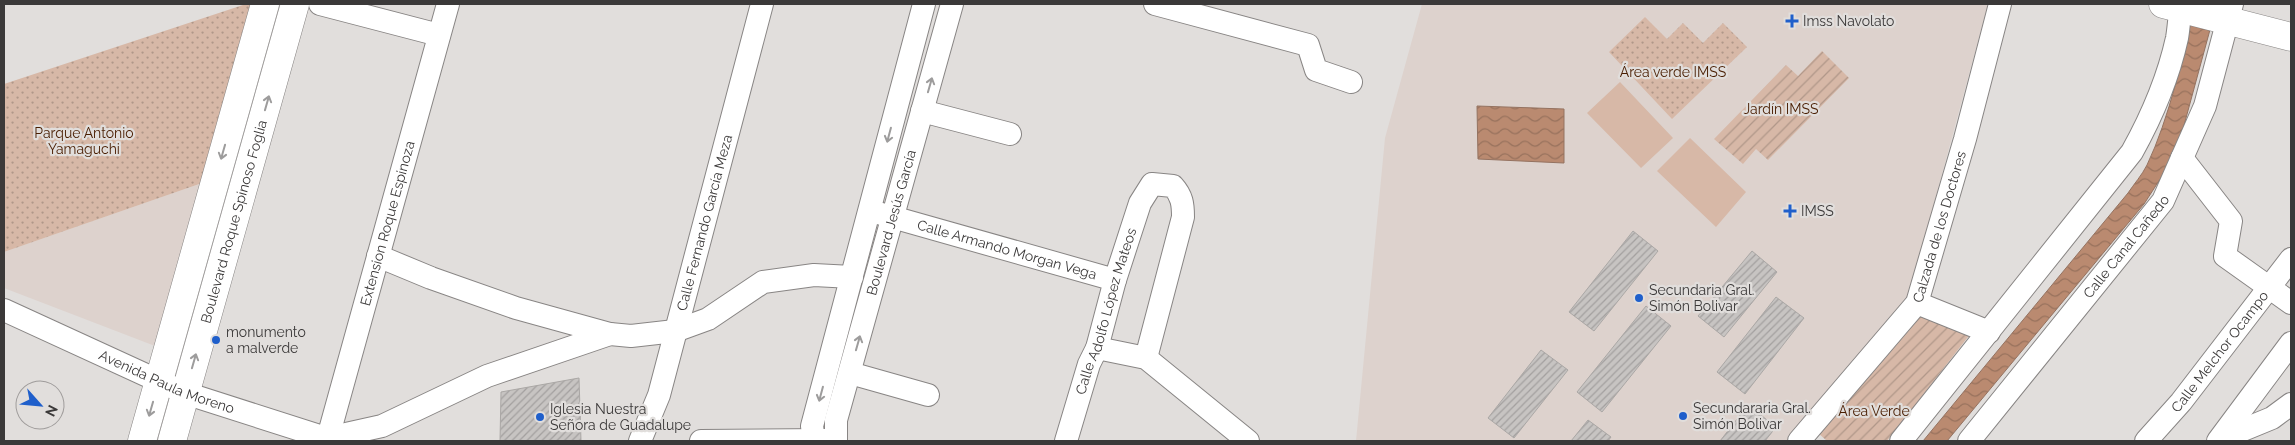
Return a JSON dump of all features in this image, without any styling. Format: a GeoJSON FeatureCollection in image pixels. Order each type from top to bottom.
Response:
{"type":"FeatureCollection","features":[{"type":"Feature","properties":{"kind":"street","name":"Boulevard Roque Spinoso Foglia"},"geometry":{"type":"LineString","coordinates":[[142,441],[265,4]]}},
{"type":"Feature","properties":{"kind":"street","name":"Boulevard Roque Spinoso Foglia"},"geometry":{"type":"LineString","coordinates":[[172,441],[295,4]]}},
{"type":"Feature","properties":{"kind":"street"},"geometry":{"type":"LineString","coordinates":[[320,4],[439,35]]}},
{"type":"Feature","properties":{"kind":"street","name":"Extension Roque Espinoza"},"geometry":{"type":"LineString","coordinates":[[330,440],[378,256],[448,4]]}},
{"type":"Feature","properties":{"kind":"street","name":"Calle Fernando García Meza"},"geometry":{"type":"LineString","coordinates":[[640,441],[659,395],[762,4]]}},
{"type":"Feature","properties":{"kind":"street","name":"Boulevard Jesús García"},"geometry":{"type":"LineString","coordinates":[[924,4],[812,426],[825,441],[836,420],[850,373],[952,4]]}},
{"type":"Feature","properties":{"kind":"street"},"geometry":{"type":"LineString","coordinates":[[1155,4],[1308,45],[1316,70],[1351,82]]}},
{"type":"Feature","properties":{"kind":"street","name":"Calzada de los Doctores"},"geometry":{"type":"LineString","coordinates":[[1799,441],[1917,303],[1965,139],[2000,4]]}},
{"type":"Feature","properties":{"kind":"street"},"geometry":{"type":"LineString","coordinates":[[1900,441],[2132,152],[2151,119],[2166,77],[2177,37],[2179,7],[2228,14],[2291,37]]}},
{"type":"Feature","properties":{"kind":"street","name":"Calle Canal Cañedo"},"geometry":{"type":"LineString","coordinates":[[1969,441],[2163,201],[2205,106],[2228,14]]}},
{"type":"Feature","properties":{"kind":"street"},"geometry":{"type":"LineString","coordinates":[[922,111],[1010,134]]}},
{"type":"Feature","properties":{"kind":"street"},"geometry":{"type":"LineString","coordinates":[[2182,158],[2231,221],[2226,256],[2291,303]]}},
{"type":"Feature","properties":{"kind":"street","name":"Calle Adolfo López Mateos"},"geometry":{"type":"LineString","coordinates":[[1066,441],[1089,364],[1097,348],[1140,203],[1152,184],[1173,186],[1180,193],[1183,217],[1146,358]]}},
{"type":"Feature","properties":{"kind":"street","name":"Calle Armando Morgan Vega"},"geometry":{"type":"LineString","coordinates":[[869,211],[1116,280]]}},
{"type":"Feature","properties":{"kind":"street"},"geometry":{"type":"LineString","coordinates":[[378,256],[431,278],[516,308],[610,334],[631,336],[676,331],[708,319],[763,282],[814,275],[852,277]]}},
{"type":"Feature","properties":{"kind":"street","name":"Calle Melchor Ocampo"},"geometry":{"type":"LineString","coordinates":[[2146,441],[2180,402],[2267,287],[2291,259]]}},
{"type":"Feature","properties":{"kind":"street"},"geometry":{"type":"LineString","coordinates":[[1917,303],[1989,332]]}},
{"type":"Feature","properties":{"kind":"street","name":"Avenida Paula Moreno"},"geometry":{"type":"LineString","coordinates":[[5,315],[185,392],[330,440]]}},
{"type":"Feature","properties":{"kind":"street"},"geometry":{"type":"LineString","coordinates":[[330,440],[382,426],[487,376],[610,334]]}},
{"type":"Feature","properties":{"kind":"street"},"geometry":{"type":"LineString","coordinates":[[2219,440],[2291,343]]}},
{"type":"Feature","properties":{"kind":"street"},"geometry":{"type":"LineString","coordinates":[[1097,348],[1146,358],[1248,441]]}},
{"type":"Feature","properties":{"kind":"street"},"geometry":{"type":"LineString","coordinates":[[850,373],[928,395]]}},
{"type":"Feature","properties":{"kind":"street"},"geometry":{"type":"LineString","coordinates":[[2219,440],[2272,418],[2291,404]]}},
{"type":"Feature","properties":{"kind":"street"},"geometry":{"type":"LineString","coordinates":[[700,441],[825,441]]}},
{"type":"Feature","properties":{"kind":"shaded area"},"geometry":{"type":"Polygon","coordinates":[[[1422,4],[1988,4],[1905,311],[1790,441],[1356,441],[1385,138],[1422,4]]]}},
{"type":"Feature","properties":{"kind":"shaded area"},"geometry":{"type":"Polygon","coordinates":[[[205,182],[155,346],[4,288],[4,252],[205,182]]]}},
{"type":"Feature","properties":{"kind":"green space","name":"Parque Antonio Yamaguchi"},"geometry":{"type":"Polygon","coordinates":[[[246,4],[256,4],[205,182],[4,252],[4,84],[246,4]]]}},
{"type":"Feature","properties":{"kind":"green space","name":"Área verde IMSS"},"geometry":{"type":"Polygon","coordinates":[[[1645,17],[1667,39],[1683,23],[1703,43],[1723,23],[1747,47],[1672,119],[1609,52],[1645,17]]]}},
{"type":"Feature","properties":{"kind":"green space","name":"Jardín IMSS"},"geometry":{"type":"Polygon","coordinates":[[[1822,51],[1849,78],[1768,160],[1756,149],[1743,164],[1714,139],[1786,65],[1798,76],[1822,51]]]}},
{"type":"Feature","properties":{"kind":"green space"},"geometry":{"type":"Polygon","coordinates":[[[1620,82],[1673,138],[1641,168],[1587,113],[1620,82]]]}},
{"type":"Feature","properties":{"kind":"green space"},"geometry":{"type":"Polygon","coordinates":[[[1690,138],[1746,192],[1716,227],[1657,171],[1690,138]]]}},
{"type":"Feature","properties":{"kind":"green space","name":"Área Verde"},"geometry":{"type":"Polygon","coordinates":[[[1923,316],[1971,333],[1887,441],[1827,441],[1818,433],[1917,318],[1923,316]]]}},
{"type":"Feature","properties":{"kind":"water"},"geometry":{"type":"Polygon","coordinates":[[[2195,4],[2217,4],[2183,129],[2166,170],[2144,204],[1947,441],[1923,441],[2128,193],[2143,172],[2155,147],[2169,107],[2195,4]]]}},
{"type":"Feature","properties":{"kind":"water"},"geometry":{"type":"Polygon","coordinates":[[[1477,106],[1564,109],[1564,163],[1478,159],[1477,106]]]}},
{"type":"Feature","properties":{"kind":"building"},"geometry":{"type":"Polygon","coordinates":[[[1633,231],[1658,251],[1594,331],[1569,312],[1633,231]]]}},
{"type":"Feature","properties":{"kind":"building"},"geometry":{"type":"Polygon","coordinates":[[[1752,251],[1777,272],[1724,337],[1698,316],[1752,251]]]}},
{"type":"Feature","properties":{"kind":"building"},"geometry":{"type":"Polygon","coordinates":[[[1776,297],[1804,318],[1745,394],[1717,372],[1776,297]]]}},
{"type":"Feature","properties":{"kind":"building"},"geometry":{"type":"Polygon","coordinates":[[[1646,306],[1671,326],[1602,412],[1577,392],[1646,306]]]}},
{"type":"Feature","properties":{"kind":"building"},"geometry":{"type":"Polygon","coordinates":[[[1541,350],[1568,370],[1514,438],[1488,418],[1541,350]]]}},
{"type":"Feature","properties":{"kind":"building","name":"Iglesia Nuestra Señora de Guadalupe"},"geometry":{"type":"Polygon","coordinates":[[[579,378],[581,441],[500,441],[501,392],[579,378]]]}},
{"type":"Feature","properties":{"kind":"building"},"geometry":{"type":"Polygon","coordinates":[[[1748,405],[1776,427],[1765,441],[1720,441],[1748,405]]]}},
{"type":"Feature","properties":{"kind":"building"},"geometry":{"type":"Polygon","coordinates":[[[1588,420],[1611,437],[1608,441],[1571,441],[1588,420]]]}},
{"type":"Feature","properties":{"kind":"place","name":"Imss Navolato"},"geometry":{"type":"Point","coordinates":[1792,21]}},
{"type":"Feature","properties":{"kind":"place","name":"IMSS"},"geometry":{"type":"Point","coordinates":[1790,211]}},
{"type":"Feature","properties":{"kind":"place","name":"Secundaria Gral. Simón Bolivar"},"geometry":{"type":"Point","coordinates":[1639,298]}},
{"type":"Feature","properties":{"kind":"place","name":"monumento a malverde"},"geometry":{"type":"Point","coordinates":[216,340]}},
{"type":"Feature","properties":{"kind":"place","name":"Secundararia Gral. Simón Bolivar"},"geometry":{"type":"Point","coordinates":[1683,416]}},
{"type":"Feature","properties":{"kind":"place","name":"Iglesia Nuestra Señora de Guadalupe"},"geometry":{"type":"Point","coordinates":[540,417]}}]}
